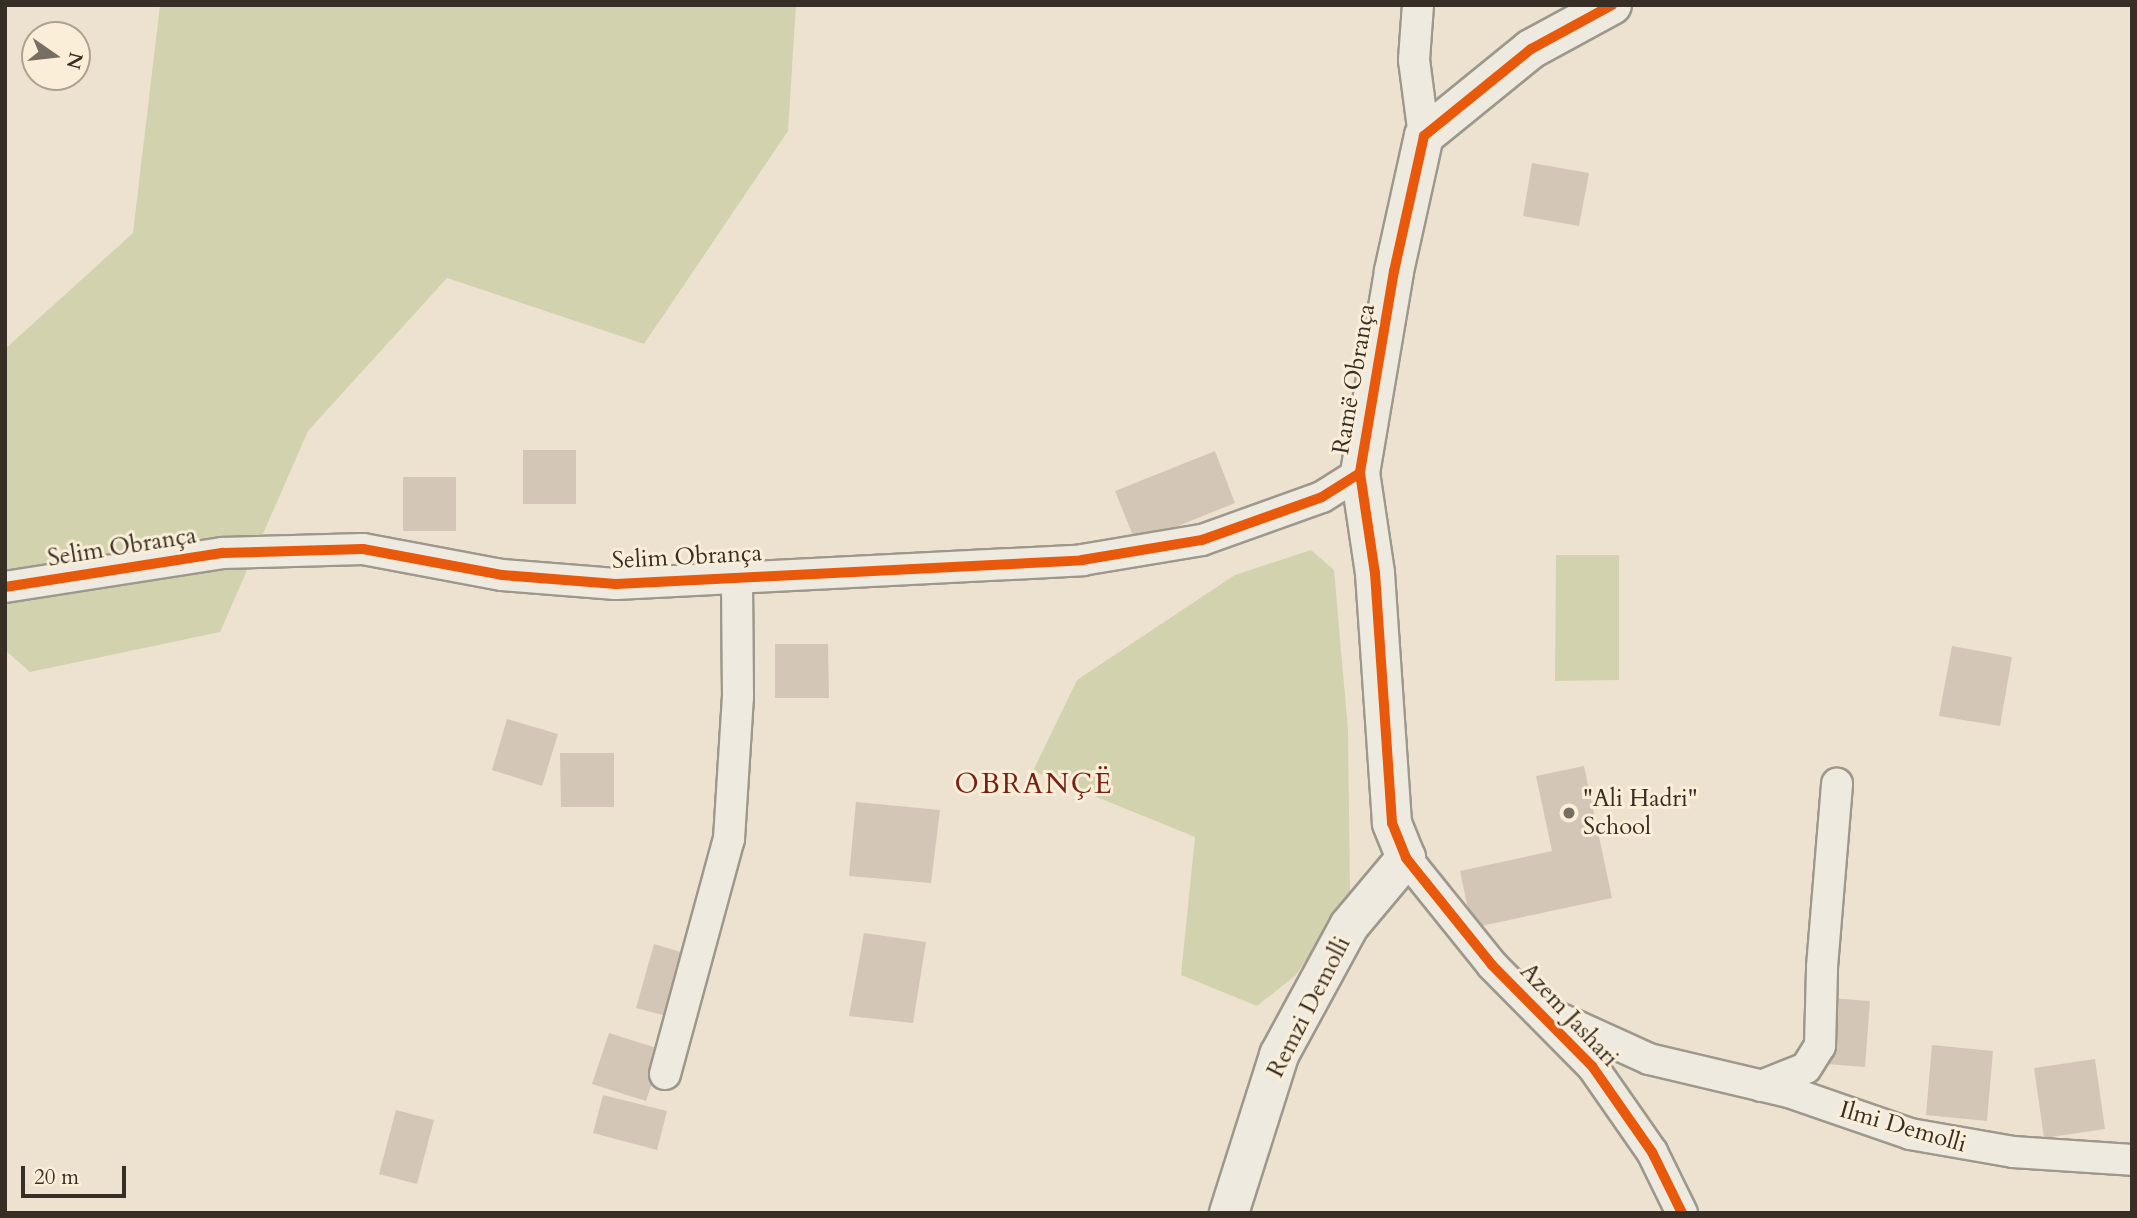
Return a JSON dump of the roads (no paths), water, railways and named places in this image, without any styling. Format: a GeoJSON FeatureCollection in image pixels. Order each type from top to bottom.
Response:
{"type":"FeatureCollection","features":[{"type":"Feature","properties":{"kind":"street"},"geometry":{"type":"LineString","coordinates":[[1418,5],[1414,60],[1424,136]]}},
{"type":"Feature","properties":{"kind":"street"},"geometry":{"type":"LineString","coordinates":[[1424,136],[1531,49],[1612,5]]}},
{"type":"Feature","properties":{"kind":"street","name":"Ramë Obrança"},"geometry":{"type":"LineString","coordinates":[[1406,858],[1392,823],[1375,573],[1360,473],[1394,271],[1424,136]]}},
{"type":"Feature","properties":{"kind":"street","name":"Selim Obrança"},"geometry":{"type":"LineString","coordinates":[[5,587],[223,553],[363,549],[502,575],[616,584],[1082,560],[1202,540],[1322,497],[1360,473]]}},
{"type":"Feature","properties":{"kind":"street","name":"Selim Obrança"},"geometry":{"type":"LineString","coordinates":[[665,1074],[729,839],[738,697],[737,577]]}},
{"type":"Feature","properties":{"kind":"street"},"geometry":{"type":"LineString","coordinates":[[1761,1086],[1806,1068],[1820,1046],[1837,784]]}},
{"type":"Feature","properties":{"kind":"street","name":"Azem Jashari"},"geometry":{"type":"LineString","coordinates":[[1406,858],[1492,965],[1541,1010],[1623,1109],[1652,1152],[1682,1213]]}},
{"type":"Feature","properties":{"kind":"street","name":"Remzi Demolli"},"geometry":{"type":"LineString","coordinates":[[1229,1213],[1279,1055],[1349,926],[1406,858]]}},
{"type":"Feature","properties":{"kind":"street","name":"Ilmi Demolli"},"geometry":{"type":"LineString","coordinates":[[1541,1010],[1649,1059],[1761,1086],[1961,1146],[2132,1160]]}},
{"type":"Feature","properties":{"kind":"place","name":"\"Ali Hadri\" School"},"geometry":{"type":"Point","coordinates":[1569,813]}},
{"type":"Feature","properties":{"kind":"district","name":"OBRANÇË"},"geometry":{"type":"Point","coordinates":[1034,784]}}]}
